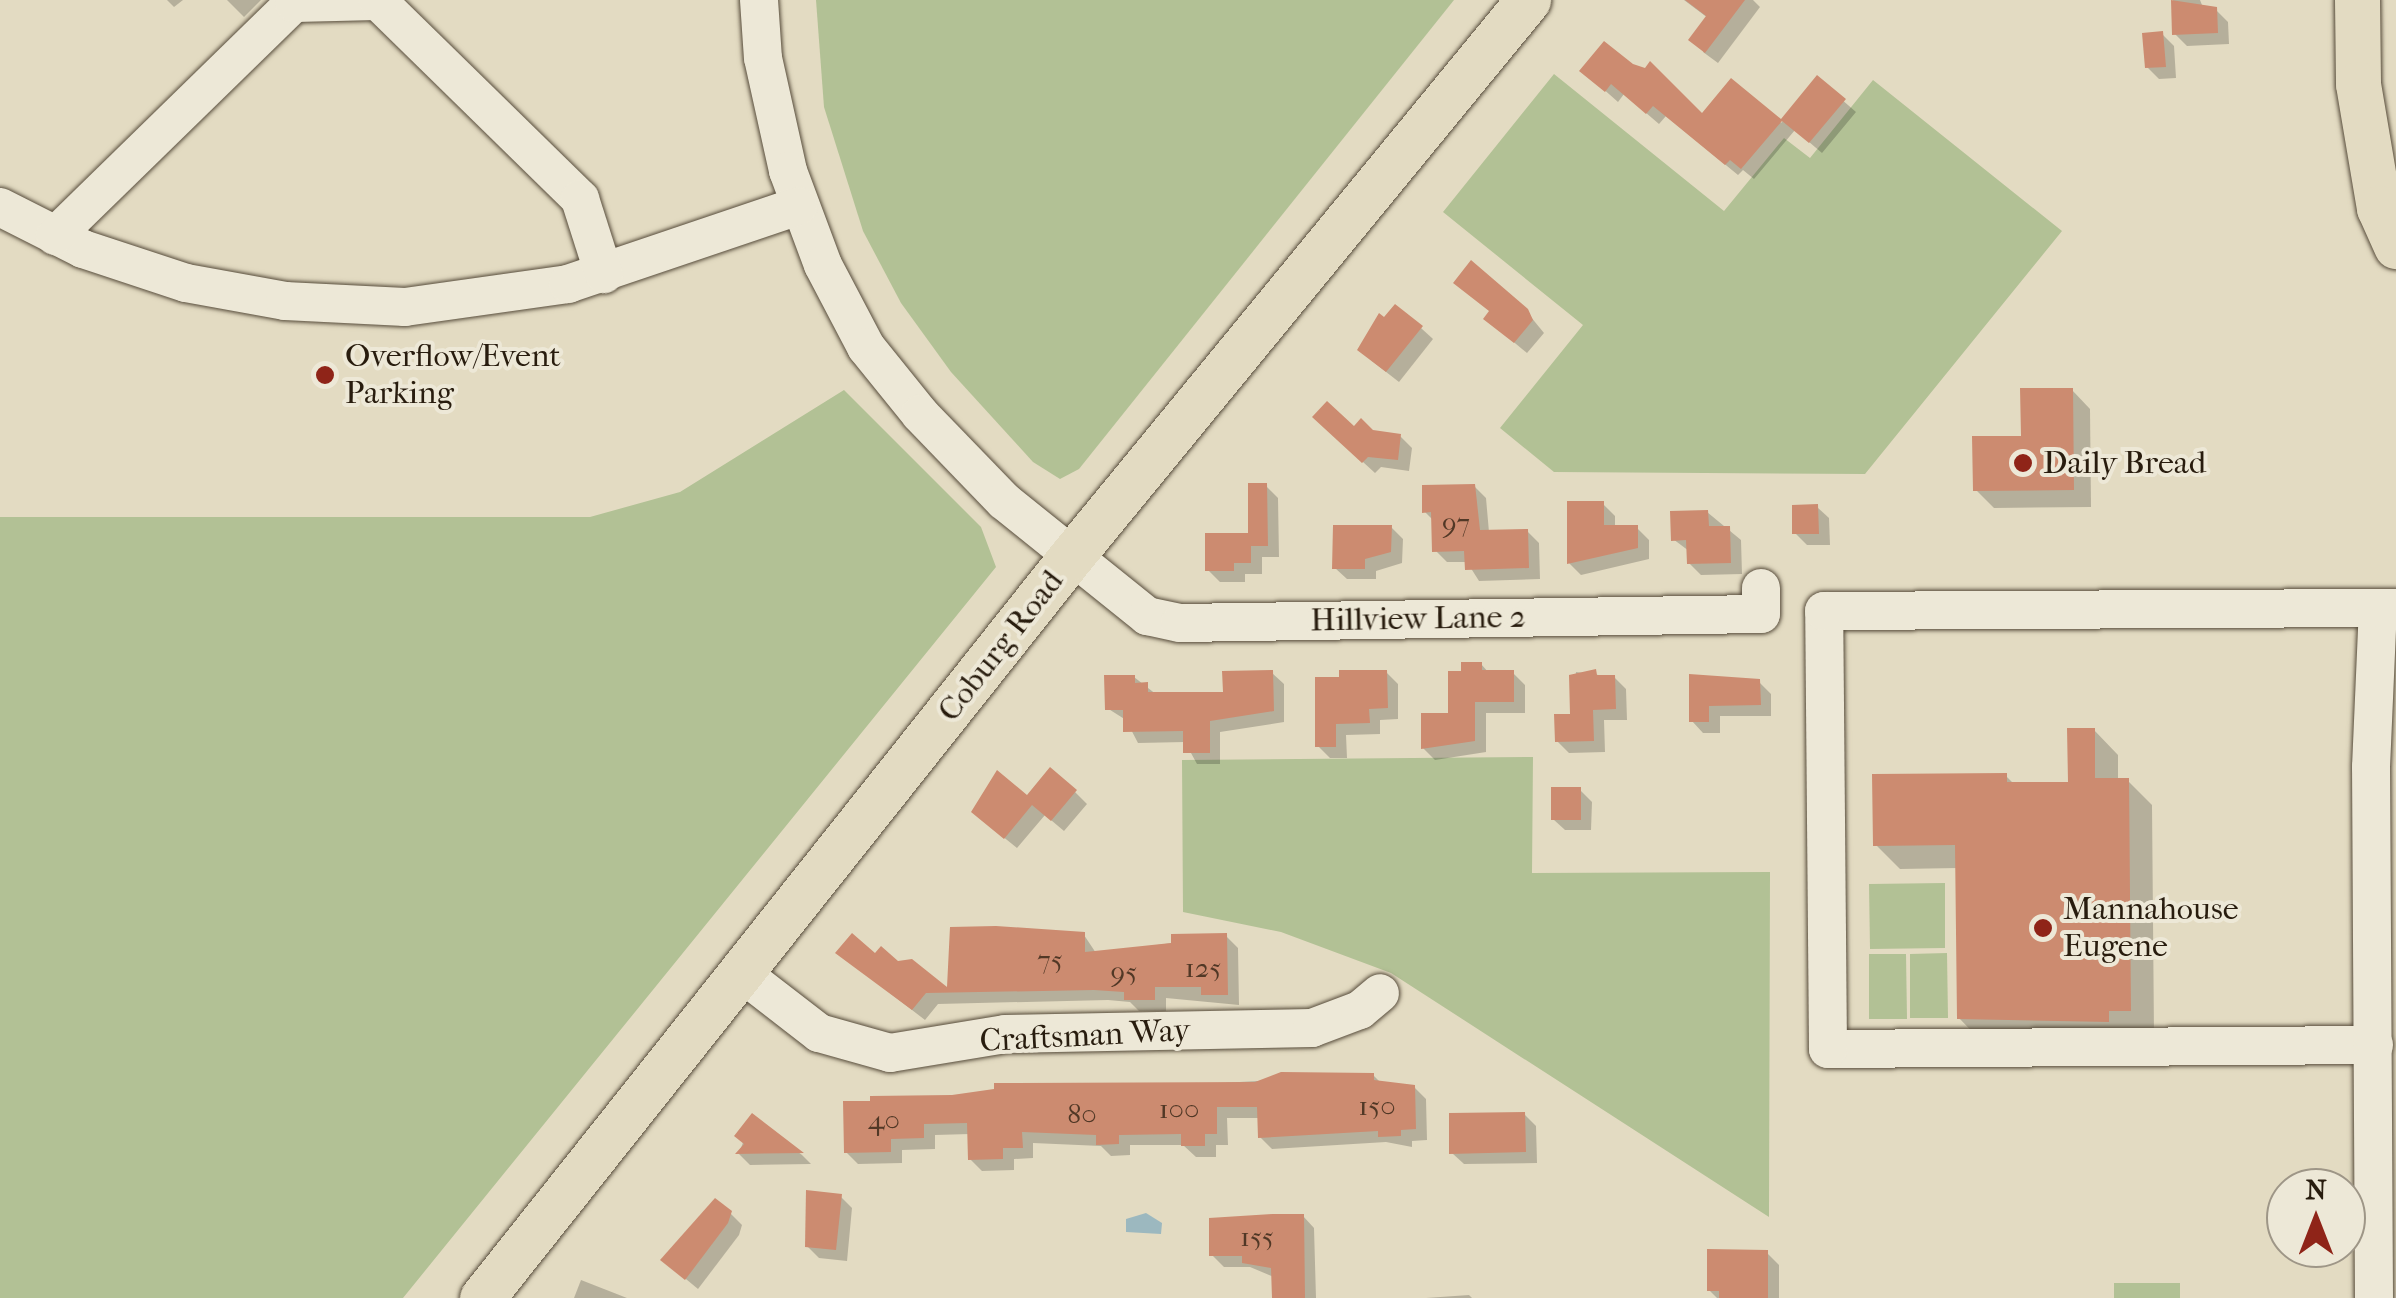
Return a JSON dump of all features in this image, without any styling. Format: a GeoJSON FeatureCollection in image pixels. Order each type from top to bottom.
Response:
{"type":"FeatureCollection","features":[{"type":"Feature","properties":{"kind":"main road","name":"Coburg Road"},"geometry":{"type":"LineString","coordinates":[[482,1298],[744,975],[1070,558],[1528,0]]}},
{"type":"Feature","properties":{"kind":"main road"},"geometry":{"type":"LineString","coordinates":[[2356,0],[2358,84],[2378,208],[2396,246]]}},
{"type":"Feature","properties":{"kind":"street"},"geometry":{"type":"LineString","coordinates":[[759,0],[770,100],[798,206],[845,310],[898,388],[956,454],[1070,558]]}},
{"type":"Feature","properties":{"kind":"street"},"geometry":{"type":"LineString","coordinates":[[55,236],[294,3],[378,1],[580,198],[604,274]]}},
{"type":"Feature","properties":{"kind":"street"},"geometry":{"type":"LineString","coordinates":[[0,207],[55,236],[186,283],[324,305],[476,301],[604,274],[798,206]]}},
{"type":"Feature","properties":{"kind":"street","name":"Hillview Lane 2"},"geometry":{"type":"LineString","coordinates":[[1070,558],[1147,616],[1180,623],[1761,614],[1761,588]]}},
{"type":"Feature","properties":{"kind":"street"},"geometry":{"type":"LineString","coordinates":[[2374,1045],[1828,1049],[1824,611],[2387,608],[2371,766],[2374,1045],[2374,1298]]}},
{"type":"Feature","properties":{"kind":"street","name":"Craftsman Way"},"geometry":{"type":"LineString","coordinates":[[744,975],[819,1033],[890,1053],[1005,1034],[1312,1028],[1360,1010],[1380,994]]}},
{"type":"Feature","properties":{"kind":"green space"},"geometry":{"type":"Polygon","coordinates":[[[816,0],[1454,0],[1079,469],[1060,479],[1033,462],[951,372],[901,303],[863,231],[824,107],[816,0]]]}},
{"type":"Feature","properties":{"kind":"green space"},"geometry":{"type":"Polygon","coordinates":[[[1554,74],[1724,211],[1784,138],[1810,158],[1873,80],[2062,231],[1865,474],[1554,472],[1500,428],[1583,325],[1443,212],[1554,74]]]}},
{"type":"Feature","properties":{"kind":"green space"},"geometry":{"type":"Polygon","coordinates":[[[844,390],[981,527],[996,567],[403,1298],[0,1298],[0,517],[590,517],[680,492],[844,390]]]}},
{"type":"Feature","properties":{"kind":"green space"},"geometry":{"type":"Polygon","coordinates":[[[1533,757],[1532,873],[1770,872],[1769,1217],[1391,973],[1281,932],[1183,912],[1182,760],[1533,757]]]}},
{"type":"Feature","properties":{"kind":"green space"},"geometry":{"type":"Polygon","coordinates":[[[1945,883],[1945,948],[1870,949],[1869,884],[1945,883]]]}},
{"type":"Feature","properties":{"kind":"green space"},"geometry":{"type":"Polygon","coordinates":[[[1947,953],[1948,1018],[1910,1018],[1910,954],[1947,953]]]}},
{"type":"Feature","properties":{"kind":"green space"},"geometry":{"type":"Polygon","coordinates":[[[1869,954],[1906,954],[1907,1019],[1869,1019],[1869,954]]]}},
{"type":"Feature","properties":{"kind":"green space"},"geometry":{"type":"Polygon","coordinates":[[[2114,1283],[2180,1283],[2180,1298],[2114,1298],[2114,1283]]]}},
{"type":"Feature","properties":{"kind":"water"},"geometry":{"type":"Polygon","coordinates":[[[1146,1213],[1162,1223],[1161,1234],[1126,1232],[1126,1219],[1146,1213]]]}},
{"type":"Feature","properties":{"kind":"building"},"geometry":{"type":"Polygon","coordinates":[[[1685,0],[1745,0],[1705,53],[1688,40],[1706,16],[1685,0]]]}},
{"type":"Feature","properties":{"kind":"building"},"geometry":{"type":"Polygon","coordinates":[[[2171,0],[2217,7],[2218,33],[2172,35],[2171,0]]]}},
{"type":"Feature","properties":{"kind":"building"},"geometry":{"type":"Polygon","coordinates":[[[2163,31],[2166,67],[2145,68],[2142,33],[2163,31]]]}},
{"type":"Feature","properties":{"kind":"building"},"geometry":{"type":"Polygon","coordinates":[[[1604,41],[1633,64],[1645,68],[1650,61],[1702,113],[1731,78],[1781,119],[1817,75],[1846,99],[1809,143],[1782,121],[1741,169],[1730,160],[1725,165],[1653,106],[1646,114],[1611,84],[1605,92],[1579,71],[1604,41]]]}},
{"type":"Feature","properties":{"kind":"building"},"geometry":{"type":"Polygon","coordinates":[[[1471,260],[1528,309],[1533,320],[1514,343],[1483,319],[1489,311],[1453,283],[1471,260]]]}},
{"type":"Feature","properties":{"kind":"building"},"geometry":{"type":"Polygon","coordinates":[[[1395,304],[1423,326],[1386,372],[1357,350],[1379,313],[1384,317],[1395,304]]]}},
{"type":"Feature","properties":{"kind":"building","name":"Daily Bread"},"geometry":{"type":"Polygon","coordinates":[[[2020,388],[2073,388],[2074,490],[1973,491],[1972,436],[2021,436],[2020,388]]]}},
{"type":"Feature","properties":{"kind":"building"},"geometry":{"type":"Polygon","coordinates":[[[1327,401],[1354,426],[1361,418],[1373,430],[1401,434],[1398,460],[1368,457],[1362,463],[1312,417],[1327,401]]]}},
{"type":"Feature","properties":{"kind":"building"},"geometry":{"type":"Polygon","coordinates":[[[1248,483],[1267,483],[1268,546],[1251,546],[1251,563],[1234,563],[1234,571],[1205,571],[1205,533],[1248,533],[1248,483]]]}},
{"type":"Feature","properties":{"kind":"building"},"geometry":{"type":"Polygon","coordinates":[[[1475,484],[1480,530],[1528,529],[1529,568],[1465,570],[1464,551],[1432,552],[1431,512],[1422,513],[1422,485],[1475,484]]]}},
{"type":"Feature","properties":{"kind":"building"},"geometry":{"type":"Polygon","coordinates":[[[1567,501],[1604,501],[1604,525],[1638,525],[1638,548],[1567,564],[1567,501]]]}},
{"type":"Feature","properties":{"kind":"building"},"geometry":{"type":"Polygon","coordinates":[[[1818,504],[1819,534],[1792,534],[1792,505],[1818,504]]]}},
{"type":"Feature","properties":{"kind":"building"},"geometry":{"type":"Polygon","coordinates":[[[1708,510],[1709,526],[1730,526],[1731,563],[1687,564],[1686,540],[1671,541],[1670,511],[1708,510]]]}},
{"type":"Feature","properties":{"kind":"building"},"geometry":{"type":"Polygon","coordinates":[[[1333,525],[1392,525],[1391,552],[1365,559],[1365,569],[1332,569],[1333,525]]]}},
{"type":"Feature","properties":{"kind":"building"},"geometry":{"type":"Polygon","coordinates":[[[1461,662],[1482,662],[1482,670],[1514,670],[1514,702],[1475,702],[1475,741],[1421,749],[1421,713],[1448,713],[1448,671],[1461,671],[1461,662]]]}},
{"type":"Feature","properties":{"kind":"building"},"geometry":{"type":"Polygon","coordinates":[[[1596,669],[1597,675],[1615,675],[1616,709],[1593,710],[1594,741],[1555,742],[1554,714],[1570,714],[1569,675],[1596,669]]]}},
{"type":"Feature","properties":{"kind":"building"},"geometry":{"type":"Polygon","coordinates":[[[1273,670],[1274,711],[1210,721],[1210,753],[1183,753],[1183,731],[1123,732],[1123,710],[1105,710],[1104,675],[1135,675],[1135,683],[1148,682],[1148,692],[1223,692],[1222,671],[1273,670]]]}},
{"type":"Feature","properties":{"kind":"building"},"geometry":{"type":"Polygon","coordinates":[[[1339,670],[1387,670],[1388,708],[1369,709],[1370,723],[1336,724],[1336,747],[1315,747],[1315,677],[1339,677],[1339,670]]]}},
{"type":"Feature","properties":{"kind":"building"},"geometry":{"type":"Polygon","coordinates":[[[1689,674],[1760,679],[1761,705],[1709,706],[1709,722],[1689,722],[1689,674]]]}},
{"type":"Feature","properties":{"kind":"building","name":"Mannahouse Eugene"},"geometry":{"type":"Polygon","coordinates":[[[2067,728],[2095,728],[2095,778],[2129,778],[2131,1011],[2109,1011],[2109,1022],[1957,1019],[1955,845],[1873,846],[1872,774],[2007,773],[2007,782],[2068,782],[2067,728]]]}},
{"type":"Feature","properties":{"kind":"building"},"geometry":{"type":"Polygon","coordinates":[[[1050,767],[1077,790],[1051,821],[1032,805],[1004,839],[971,812],[997,770],[1027,795],[1050,767]]]}},
{"type":"Feature","properties":{"kind":"building"},"geometry":{"type":"Polygon","coordinates":[[[1551,787],[1581,787],[1581,820],[1551,820],[1551,787]]]}},
{"type":"Feature","properties":{"kind":"building"},"geometry":{"type":"Polygon","coordinates":[[[950,927],[1085,932],[1085,952],[1171,943],[1171,934],[1227,933],[1228,995],[1201,995],[1201,987],[1155,987],[1155,1000],[1124,1000],[1124,992],[1094,990],[926,993],[912,1010],[835,953],[852,933],[875,953],[881,946],[898,961],[912,959],[947,987],[950,927]]]}},
{"type":"Feature","properties":{"kind":"building"},"geometry":{"type":"Polygon","coordinates":[[[1281,1072],[1374,1073],[1374,1080],[1415,1085],[1416,1129],[1401,1130],[1401,1136],[1378,1137],[1378,1131],[1258,1138],[1257,1107],[1217,1107],[1217,1134],[1205,1134],[1205,1146],[1181,1146],[1181,1134],[1119,1135],[1119,1144],[1096,1145],[1096,1135],[1022,1132],[1023,1148],[1003,1148],[1003,1159],[968,1160],[967,1123],[924,1124],[924,1138],[891,1139],[891,1152],[844,1153],[843,1101],[870,1101],[870,1096],[952,1095],[994,1089],[994,1083],[1255,1082],[1281,1072]]]}},
{"type":"Feature","properties":{"kind":"building"},"geometry":{"type":"Polygon","coordinates":[[[1525,1112],[1526,1152],[1449,1154],[1449,1113],[1525,1112]]]}},
{"type":"Feature","properties":{"kind":"building"},"geometry":{"type":"Polygon","coordinates":[[[752,1113],[804,1153],[735,1154],[744,1144],[734,1136],[752,1113]]]}},
{"type":"Feature","properties":{"kind":"building"},"geometry":{"type":"Polygon","coordinates":[[[806,1190],[842,1194],[836,1250],[805,1247],[806,1190]]]}},
{"type":"Feature","properties":{"kind":"building"},"geometry":{"type":"Polygon","coordinates":[[[715,1198],[732,1211],[728,1223],[685,1280],[660,1260],[715,1198]]]}},
{"type":"Feature","properties":{"kind":"building"},"geometry":{"type":"Polygon","coordinates":[[[1304,1214],[1305,1298],[1272,1298],[1271,1268],[1242,1263],[1242,1256],[1209,1256],[1209,1218],[1304,1214]]]}},
{"type":"Feature","properties":{"kind":"building"},"geometry":{"type":"Polygon","coordinates":[[[1707,1249],[1768,1250],[1768,1298],[1719,1298],[1719,1291],[1707,1291],[1707,1249]]]}},
{"type":"Feature","properties":{"kind":"place","name":"Overflow/Event Parking"},"geometry":{"type":"Point","coordinates":[325,375]}},
{"type":"Feature","properties":{"kind":"place","name":"Daily Bread"},"geometry":{"type":"Point","coordinates":[2023,463]}},
{"type":"Feature","properties":{"kind":"place","name":"Mannahouse Eugene"},"geometry":{"type":"Point","coordinates":[2043,928]}}]}
